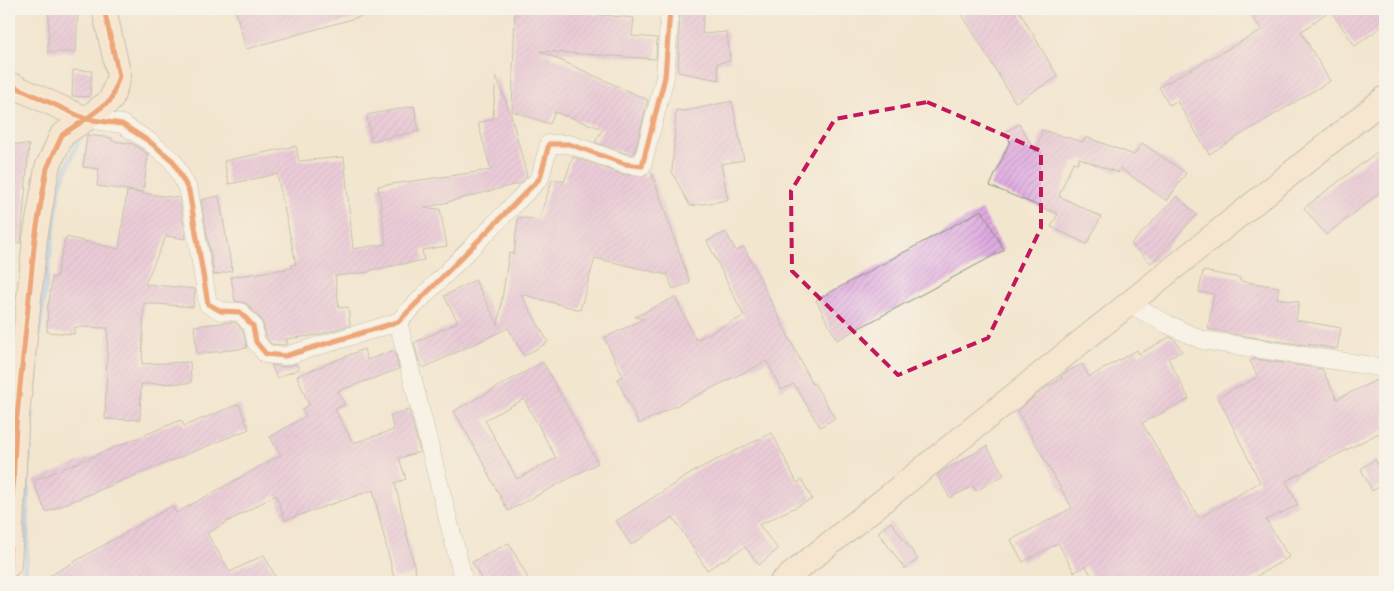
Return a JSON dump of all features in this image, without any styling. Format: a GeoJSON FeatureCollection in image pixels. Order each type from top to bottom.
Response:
{"type":"FeatureCollection","features":[{"type":"Feature","properties":{"kind":"main road"},"geometry":{"type":"LineString","coordinates":[[9,564],[16,426],[35,238],[46,168],[62,134],[111,100],[119,76],[104,9]]}},
{"type":"Feature","properties":{"kind":"main road"},"geometry":{"type":"LineString","coordinates":[[9,84],[86,119]]}},
{"type":"Feature","properties":{"kind":"main road"},"geometry":{"type":"LineString","coordinates":[[782,582],[1385,98]]}},
{"type":"Feature","properties":{"kind":"street"},"geometry":{"type":"LineString","coordinates":[[86,119],[122,124],[150,142],[173,161],[189,191],[208,304],[221,311],[240,312],[253,326],[256,342],[266,354],[285,356],[398,322],[540,178],[549,144],[569,144],[625,164],[642,166],[665,77],[670,9]]}},
{"type":"Feature","properties":{"kind":"street"},"geometry":{"type":"LineString","coordinates":[[1128,303],[1202,340],[1385,368]]}},
{"type":"Feature","properties":{"kind":"street"},"geometry":{"type":"LineString","coordinates":[[398,322],[464,582]]}},
{"type":"Feature","properties":{"kind":"highlighted area"},"geometry":{"type":"Polygon","coordinates":[[[927,102],[1041,151],[1041,228],[988,338],[898,375],[792,271],[791,191],[835,119],[927,102]]]}},
{"type":"Feature","properties":{"kind":"building"},"geometry":{"type":"Polygon","coordinates":[[[49,9],[78,9],[76,52],[48,52],[49,9]]]}},
{"type":"Feature","properties":{"kind":"building"},"geometry":{"type":"Polygon","coordinates":[[[235,9],[370,9],[370,14],[246,49],[235,9]]]}},
{"type":"Feature","properties":{"kind":"building"},"geometry":{"type":"Polygon","coordinates":[[[515,9],[591,9],[592,14],[634,18],[632,36],[657,38],[656,59],[540,51],[648,100],[634,154],[627,154],[595,142],[603,129],[555,112],[550,124],[512,111],[515,9]]]}},
{"type":"Feature","properties":{"kind":"building"},"geometry":{"type":"Polygon","coordinates":[[[680,9],[704,9],[702,34],[727,32],[730,61],[717,63],[719,80],[678,72],[680,9]]]}},
{"type":"Feature","properties":{"kind":"building"},"geometry":{"type":"Polygon","coordinates":[[[959,9],[1018,9],[1058,77],[1015,102],[959,9]]]}},
{"type":"Feature","properties":{"kind":"building"},"geometry":{"type":"Polygon","coordinates":[[[1247,9],[1385,9],[1385,24],[1355,46],[1330,10],[1301,32],[1330,81],[1209,154],[1177,101],[1169,105],[1159,87],[1262,30],[1247,9]]]}},
{"type":"Feature","properties":{"kind":"building"},"geometry":{"type":"Polygon","coordinates":[[[73,70],[92,71],[90,97],[72,96],[73,70]]]}},
{"type":"Feature","properties":{"kind":"building"},"geometry":{"type":"Polygon","coordinates":[[[496,75],[511,115],[527,176],[521,183],[425,208],[440,209],[447,246],[422,250],[424,260],[370,270],[370,272],[335,276],[339,308],[348,307],[350,325],[318,335],[286,339],[288,344],[284,345],[271,344],[266,337],[261,319],[247,304],[235,301],[231,277],[292,268],[291,265],[296,264],[277,174],[229,184],[224,161],[296,146],[299,161],[344,157],[353,249],[386,244],[378,186],[491,170],[478,123],[493,119],[496,75]]]}},
{"type":"Feature","properties":{"kind":"building"},"geometry":{"type":"Polygon","coordinates":[[[732,101],[744,160],[721,164],[728,200],[690,206],[672,172],[676,110],[685,111],[732,101]]]}},
{"type":"Feature","properties":{"kind":"building"},"geometry":{"type":"Polygon","coordinates":[[[414,106],[419,131],[371,141],[367,115],[414,106]]]}},
{"type":"Feature","properties":{"kind":"building"},"geometry":{"type":"Polygon","coordinates":[[[1019,124],[1036,152],[1042,130],[1083,142],[1086,137],[1134,155],[1142,143],[1186,173],[1167,201],[1120,168],[1118,173],[1079,158],[1078,163],[1073,162],[1059,196],[1101,217],[1087,244],[1051,227],[1058,214],[990,186],[1010,141],[1005,132],[1019,124]]]}},
{"type":"Feature","properties":{"kind":"building"},"geometry":{"type":"Polygon","coordinates":[[[87,135],[112,138],[112,141],[133,144],[148,154],[143,192],[97,186],[99,169],[83,167],[87,135]]]}},
{"type":"Feature","properties":{"kind":"building"},"geometry":{"type":"Polygon","coordinates":[[[12,144],[29,145],[21,243],[9,243],[9,175],[12,144]]]}},
{"type":"Feature","properties":{"kind":"building"},"geometry":{"type":"Polygon","coordinates":[[[1385,146],[1385,189],[1326,235],[1304,208],[1385,146]]]}},
{"type":"Feature","properties":{"kind":"building"},"geometry":{"type":"Polygon","coordinates":[[[573,157],[624,175],[645,176],[651,171],[690,283],[673,289],[668,275],[595,258],[580,310],[521,294],[548,342],[524,356],[508,328],[423,368],[419,362],[414,343],[458,322],[444,296],[475,280],[498,325],[509,253],[514,254],[518,217],[539,220],[552,180],[564,182],[573,157]]]}},
{"type":"Feature","properties":{"kind":"building"},"geometry":{"type":"Polygon","coordinates":[[[127,191],[179,198],[186,239],[166,236],[145,284],[195,289],[193,307],[144,303],[142,364],[190,362],[191,383],[141,384],[140,420],[105,419],[108,328],[75,327],[74,334],[47,332],[48,303],[52,277],[56,277],[66,237],[119,249],[127,191]]]}},
{"type":"Feature","properties":{"kind":"building"},"geometry":{"type":"Polygon","coordinates":[[[219,196],[232,271],[214,275],[201,200],[219,196]]]}},
{"type":"Feature","properties":{"kind":"building"},"geometry":{"type":"Polygon","coordinates":[[[1177,196],[1197,215],[1151,263],[1131,244],[1177,196]]]}},
{"type":"Feature","properties":{"kind":"building"},"geometry":{"type":"Polygon","coordinates":[[[982,210],[1004,250],[837,340],[816,300],[982,210]]]}},
{"type":"Feature","properties":{"kind":"building"},"geometry":{"type":"Polygon","coordinates":[[[726,232],[736,251],[744,247],[812,384],[814,383],[835,418],[820,427],[794,384],[781,390],[767,361],[639,424],[617,379],[623,376],[604,338],[644,319],[635,317],[675,297],[696,340],[744,316],[707,241],[726,232]]]}},
{"type":"Feature","properties":{"kind":"building"},"geometry":{"type":"Polygon","coordinates":[[[1203,271],[1240,278],[1240,281],[1279,287],[1277,298],[1299,302],[1296,320],[1341,328],[1337,349],[1208,329],[1214,294],[1199,292],[1203,271]]]}},
{"type":"Feature","properties":{"kind":"building"},"geometry":{"type":"Polygon","coordinates":[[[235,322],[243,331],[247,348],[197,354],[194,326],[235,322]]]}},
{"type":"Feature","properties":{"kind":"building"},"geometry":{"type":"Polygon","coordinates":[[[1170,337],[1175,340],[1182,351],[1168,358],[1189,399],[1142,423],[1199,518],[1260,482],[1218,397],[1258,377],[1250,361],[1255,359],[1322,369],[1337,399],[1381,378],[1385,378],[1385,430],[1286,481],[1298,505],[1266,520],[1289,557],[1247,582],[1095,582],[1086,566],[1074,572],[1058,543],[1023,562],[1011,540],[1072,508],[1017,411],[1045,388],[1062,379],[1061,376],[1063,374],[1082,364],[1089,377],[1137,350],[1139,354],[1170,337]]]}},
{"type":"Feature","properties":{"kind":"building"},"geometry":{"type":"Polygon","coordinates":[[[364,349],[367,360],[392,351],[393,353],[395,352],[399,369],[338,391],[345,405],[335,409],[353,443],[394,430],[390,415],[409,410],[420,452],[399,458],[406,479],[395,483],[416,573],[394,578],[373,490],[285,520],[276,495],[207,533],[230,572],[264,555],[278,582],[39,582],[172,506],[176,513],[281,455],[270,437],[306,416],[302,409],[309,405],[297,376],[364,349]]]}},
{"type":"Feature","properties":{"kind":"building"},"geometry":{"type":"Polygon","coordinates":[[[543,362],[598,463],[508,511],[454,411],[543,362]],[[524,399],[485,420],[517,479],[556,458],[524,399]]]}},
{"type":"Feature","properties":{"kind":"building"},"geometry":{"type":"Polygon","coordinates":[[[296,364],[299,369],[277,378],[271,365],[284,367],[296,364]]]}},
{"type":"Feature","properties":{"kind":"building"},"geometry":{"type":"Polygon","coordinates":[[[239,404],[249,429],[46,512],[33,481],[181,420],[184,426],[239,404]]]}},
{"type":"Feature","properties":{"kind":"building"},"geometry":{"type":"Polygon","coordinates":[[[772,433],[797,483],[802,480],[812,499],[759,525],[778,549],[759,565],[745,547],[707,570],[673,517],[631,545],[616,521],[698,469],[772,433]]]}},
{"type":"Feature","properties":{"kind":"building"},"geometry":{"type":"Polygon","coordinates":[[[987,446],[1004,475],[976,491],[973,486],[950,498],[937,475],[987,446]]]}},
{"type":"Feature","properties":{"kind":"building"},"geometry":{"type":"Polygon","coordinates":[[[1375,459],[1385,484],[1372,491],[1361,469],[1375,459]]]}},
{"type":"Feature","properties":{"kind":"building"},"geometry":{"type":"Polygon","coordinates":[[[891,522],[918,559],[905,569],[878,532],[891,522]]]}},
{"type":"Feature","properties":{"kind":"building"},"geometry":{"type":"Polygon","coordinates":[[[509,543],[530,582],[483,582],[472,562],[509,543]]]}},
{"type":"Feature","properties":{"kind":"waterway"},"geometry":{"type":"LineString","coordinates":[[34,387],[37,340],[59,186],[79,139]]}},
{"type":"Feature","properties":{"kind":"waterway"},"geometry":{"type":"LineString","coordinates":[[23,582],[26,559],[27,469],[32,414]]}},
{"type":"Feature","properties":{"kind":"cycle path"},"geometry":{"type":"LineString","coordinates":[[9,565],[16,426],[35,238],[47,168],[62,135],[111,100],[119,76],[104,9]]}},
{"type":"Feature","properties":{"kind":"cycle path"},"geometry":{"type":"LineString","coordinates":[[9,84],[86,119],[122,124],[150,142],[173,161],[189,191],[208,304],[221,311],[240,312],[253,326],[256,342],[266,354],[285,356],[398,322],[540,178],[549,144],[569,144],[625,164],[642,166],[665,77],[670,9]]}}]}
